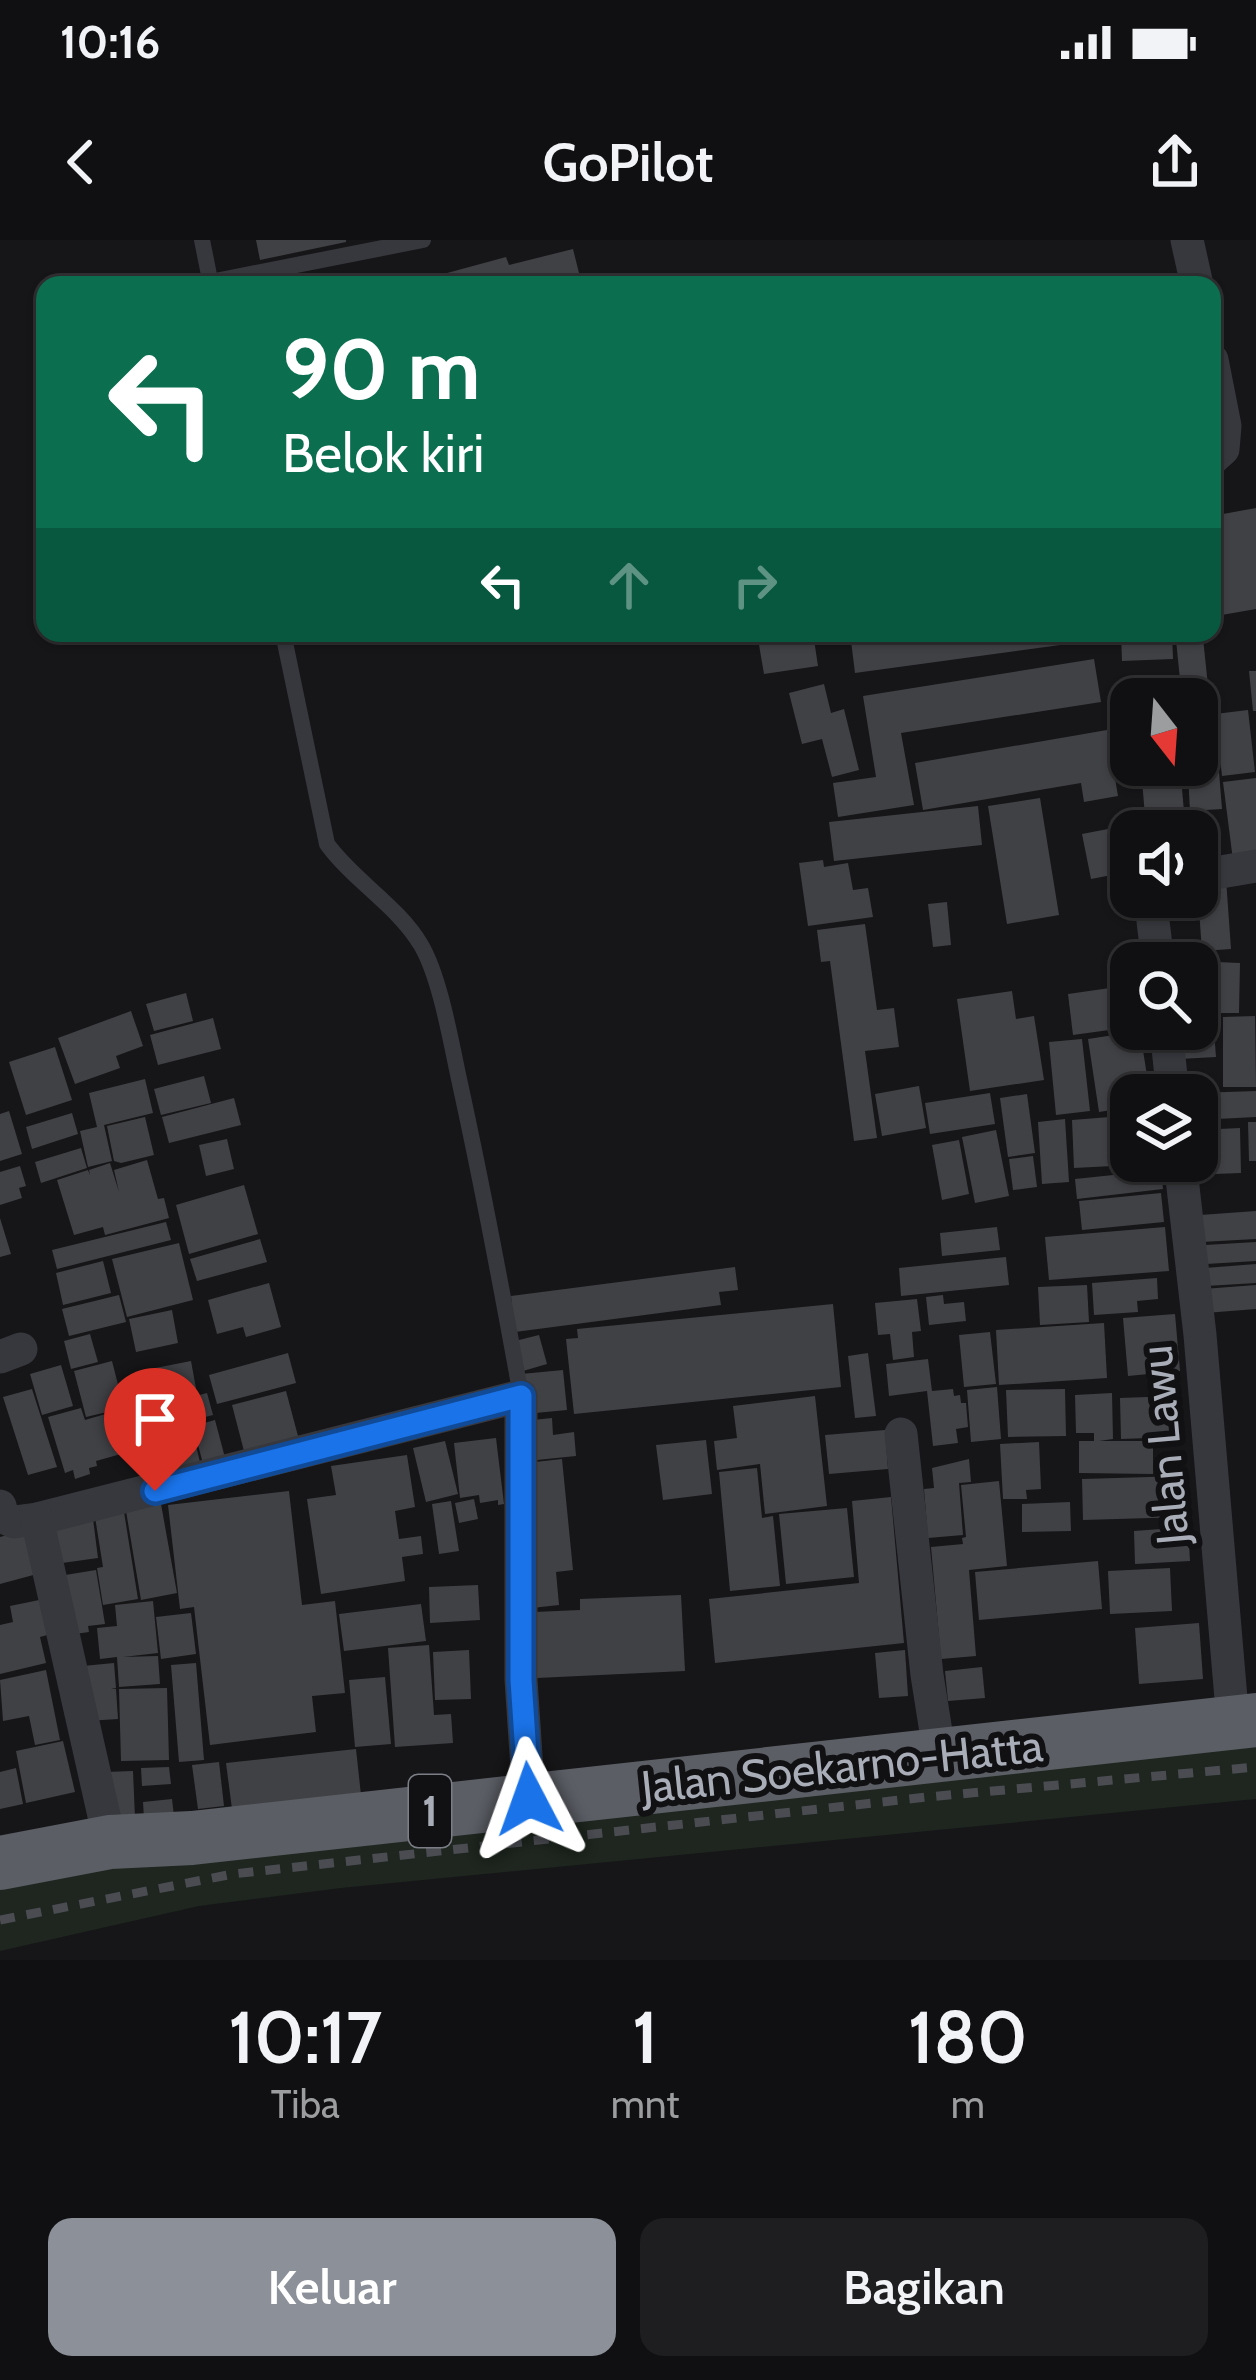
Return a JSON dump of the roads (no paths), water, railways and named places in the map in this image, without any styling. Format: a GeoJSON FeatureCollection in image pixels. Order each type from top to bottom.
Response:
{"type":"FeatureCollection","features":[{"type":"Feature","properties":{"kind":"highway","name":"Jalan Soekarno-Hatta"},"geometry":{"type":"LineString","coordinates":[[0,1863],[110,1841],[193,1838],[1245,1721]]}},
{"type":"Feature","properties":{"kind":"street"},"geometry":{"type":"LineString","coordinates":[[1187,240],[1195,276]]}},
{"type":"Feature","properties":{"kind":"street"},"geometry":{"type":"LineString","coordinates":[[1221,406],[1225,426],[1221,451]]}},
{"type":"Feature","properties":{"kind":"street"},"geometry":{"type":"LineString","coordinates":[[1218,872],[1256,866]]}},
{"type":"Feature","properties":{"kind":"street","name":"Jalan Lawu"},"geometry":{"type":"LineString","coordinates":[[1182,1182],[1245,1721]]}},
{"type":"Feature","properties":{"kind":"street"},"geometry":{"type":"LineString","coordinates":[[0,1506],[3,1517],[14,1522],[37,1519],[521,1396],[521,1680],[529,1799]]}},
{"type":"Feature","properties":{"kind":"street"},"geometry":{"type":"LineString","coordinates":[[901,1434],[927,1675],[905,1760]]}},
{"type":"Feature","properties":{"kind":"street"},"geometry":{"type":"LineString","coordinates":[[37,1519],[110,1841]]}},
{"type":"Feature","properties":{"kind":"lane"},"geometry":{"type":"LineString","coordinates":[[202,240],[209,276]]}},
{"type":"Feature","properties":{"kind":"lane"},"geometry":{"type":"LineString","coordinates":[[249,276],[423,240]]}},
{"type":"Feature","properties":{"kind":"lane"},"geometry":{"type":"LineString","coordinates":[[285,642],[327,844],[345,869],[423,948],[447,1023],[521,1396]]}},
{"type":"Feature","properties":{"kind":"railway"},"geometry":{"type":"LineString","coordinates":[[0,1920],[233,1874],[927,1797],[1256,1767]]}}]}
